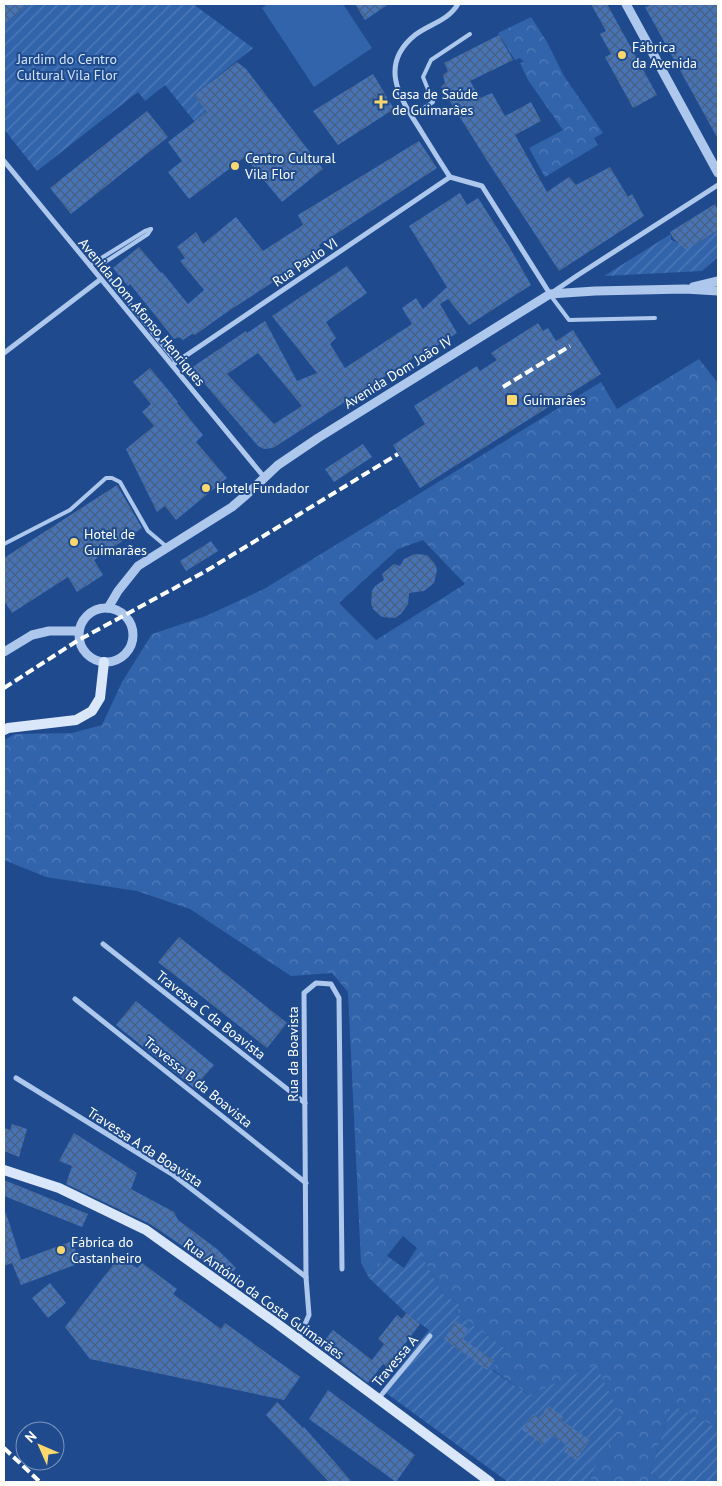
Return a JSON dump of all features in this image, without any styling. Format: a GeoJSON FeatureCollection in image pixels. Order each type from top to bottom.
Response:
{"type":"FeatureCollection","features":[{"type":"Feature","properties":{"kind":"main road"},"geometry":{"type":"LineString","coordinates":[[4,730],[76,720],[92,711],[100,698],[104,662]]}},
{"type":"Feature","properties":{"kind":"main road","name":"Rua António da Costa Guimarães"},"geometry":{"type":"LineString","coordinates":[[4,1170],[58,1188],[146,1230],[490,1482]]}},
{"type":"Feature","properties":{"kind":"street"},"geometry":{"type":"LineString","coordinates":[[458,4],[446,17],[416,35],[403,47],[397,59],[395,73],[398,90],[450,177],[482,186],[550,294]]}},
{"type":"Feature","properties":{"kind":"street"},"geometry":{"type":"LineString","coordinates":[[626,4],[718,173]]}},
{"type":"Feature","properties":{"kind":"street","name":"Avenida Dom Afonso Henriques"},"geometry":{"type":"LineString","coordinates":[[4,161],[65,238],[174,363],[264,478]]}},
{"type":"Feature","properties":{"kind":"street","name":"Rua Paulo VI"},"geometry":{"type":"LineString","coordinates":[[174,363],[450,177]]}},
{"type":"Feature","properties":{"kind":"street","name":"Avenida Dom João IV"},"geometry":{"type":"LineString","coordinates":[[108,608],[118,591],[138,566],[232,507],[278,465],[318,438],[550,294],[578,274],[718,185]]}},
{"type":"Feature","properties":{"kind":"street"},"geometry":{"type":"LineString","coordinates":[[4,353],[101,279]]}},
{"type":"Feature","properties":{"kind":"street","name":"Avenida Dom João IV"},"geometry":{"type":"LineString","coordinates":[[685,289],[718,281]]}},
{"type":"Feature","properties":{"kind":"street","name":"Avenida Dom João IV"},"geometry":{"type":"LineString","coordinates":[[550,294],[685,289],[718,291]]}},
{"type":"Feature","properties":{"kind":"street"},"geometry":{"type":"LineString","coordinates":[[108,608],[122,614],[126,618],[131,626],[132,636],[128,650],[120,658],[104,662],[95,660],[87,654],[81,646],[79,631],[82,621],[90,613],[108,608]]}},
{"type":"Feature","properties":{"kind":"street"},"geometry":{"type":"LineString","coordinates":[[4,652],[32,635],[49,631],[79,631]]}},
{"type":"Feature","properties":{"kind":"street","name":"Travessa C da Boavista"},"geometry":{"type":"LineString","coordinates":[[103,944],[304,1103]]}},
{"type":"Feature","properties":{"kind":"street","name":"Rua da Boavista"},"geometry":{"type":"LineString","coordinates":[[298,1340],[309,1315],[306,1277],[304,993],[316,983],[331,984],[339,998],[342,1268]]}},
{"type":"Feature","properties":{"kind":"street","name":"Travessa B da Boavista"},"geometry":{"type":"LineString","coordinates":[[75,999],[306,1183]]}},
{"type":"Feature","properties":{"kind":"street","name":"Travessa A da Boavista"},"geometry":{"type":"LineString","coordinates":[[16,1078],[172,1174],[306,1277]]}},
{"type":"Feature","properties":{"kind":"street","name":"Travessa A"},"geometry":{"type":"LineString","coordinates":[[378,1399],[430,1336]]}},
{"type":"Feature","properties":{"kind":"lane"},"geometry":{"type":"LineString","coordinates":[[412,116],[433,102],[423,77],[431,60],[470,34]]}},
{"type":"Feature","properties":{"kind":"lane"},"geometry":{"type":"LineString","coordinates":[[90,265],[151,229],[148,234],[102,264],[101,268],[174,363]]}},
{"type":"Feature","properties":{"kind":"lane"},"geometry":{"type":"LineString","coordinates":[[550,294],[569,320],[655,318]]}},
{"type":"Feature","properties":{"kind":"lane"},"geometry":{"type":"LineString","coordinates":[[4,544],[70,510],[106,478],[112,478],[120,482],[148,531],[167,547]]}},
{"type":"Feature","properties":{"kind":"green space","name":"Jardim do Centro Cultural Vila Flor"},"geometry":{"type":"Polygon","coordinates":[[[27,4],[193,4],[253,48],[194,95],[207,112],[195,122],[165,85],[145,101],[138,92],[37,171],[4,129],[4,25],[27,4]]]}},
{"type":"Feature","properties":{"kind":"green space"},"geometry":{"type":"Polygon","coordinates":[[[268,4],[343,4],[372,48],[314,87],[262,8],[268,4]]]}},
{"type":"Feature","properties":{"kind":"green space"},"geometry":{"type":"Polygon","coordinates":[[[531,17],[547,42],[564,76],[603,133],[594,138],[598,145],[545,177],[529,148],[563,130],[528,80],[520,63],[524,62],[520,58],[515,60],[498,33],[531,17]]]}},
{"type":"Feature","properties":{"kind":"green space"},"geometry":{"type":"Polygon","coordinates":[[[718,230],[718,257],[702,271],[604,276],[671,234],[671,240],[679,243],[686,249],[718,230]]]}},
{"type":"Feature","properties":{"kind":"green space"},"geometry":{"type":"Polygon","coordinates":[[[699,359],[718,382],[718,1428],[672,1405],[650,1473],[665,1482],[590,1482],[596,1366],[529,1395],[492,1369],[506,1349],[456,1313],[461,1305],[443,1294],[417,1248],[403,1236],[369,1278],[361,1263],[348,992],[332,973],[291,976],[190,909],[137,891],[46,877],[4,860],[4,740],[15,734],[72,733],[102,725],[122,682],[152,634],[206,616],[264,589],[601,382],[617,409],[699,359]],[[423,540],[398,549],[339,603],[376,640],[465,584],[423,540]]]}},
{"type":"Feature","properties":{"kind":"green space"},"geometry":{"type":"Polygon","coordinates":[[[417,1248],[443,1294],[461,1305],[456,1313],[506,1349],[492,1370],[529,1395],[596,1365],[623,1421],[592,1472],[590,1482],[508,1482],[382,1390],[429,1330],[406,1313],[369,1278],[387,1256],[404,1268],[417,1248]]]}},
{"type":"Feature","properties":{"kind":"green space"},"geometry":{"type":"Polygon","coordinates":[[[672,1405],[718,1428],[718,1482],[665,1482],[650,1473],[672,1405]]]}},
{"type":"Feature","properties":{"kind":"building"},"geometry":{"type":"Polygon","coordinates":[[[7,4],[28,4],[4,25],[4,7],[7,4]]]}},
{"type":"Feature","properties":{"kind":"building"},"geometry":{"type":"Polygon","coordinates":[[[355,4],[389,4],[365,20],[355,4]]]}},
{"type":"Feature","properties":{"kind":"building","name":"Fábrica da Avenida"},"geometry":{"type":"Polygon","coordinates":[[[591,4],[607,4],[657,95],[633,108],[605,57],[611,54],[600,34],[606,31],[591,4]]]}},
{"type":"Feature","properties":{"kind":"building"},"geometry":{"type":"Polygon","coordinates":[[[654,4],[718,4],[718,139],[645,7],[654,4]]]}},
{"type":"Feature","properties":{"kind":"building"},"geometry":{"type":"Polygon","coordinates":[[[499,35],[513,60],[470,81],[480,98],[492,93],[505,116],[531,102],[541,121],[515,135],[547,192],[569,177],[576,185],[610,167],[628,197],[632,194],[644,216],[559,271],[441,87],[445,83],[443,75],[448,71],[444,63],[499,35]]]}},
{"type":"Feature","properties":{"kind":"building"},"geometry":{"type":"Polygon","coordinates":[[[237,62],[246,69],[323,169],[282,202],[245,157],[189,199],[168,172],[182,161],[168,142],[207,112],[194,95],[237,62]]]}},
{"type":"Feature","properties":{"kind":"building"},"geometry":{"type":"Polygon","coordinates":[[[373,74],[394,109],[338,145],[313,111],[373,74]]]}},
{"type":"Feature","properties":{"kind":"building"},"geometry":{"type":"Polygon","coordinates":[[[147,111],[168,137],[71,214],[50,188],[147,111]]]}},
{"type":"Feature","properties":{"kind":"building"},"geometry":{"type":"Polygon","coordinates":[[[419,141],[437,168],[319,245],[321,251],[195,335],[192,334],[183,340],[179,337],[174,339],[130,284],[128,286],[113,268],[139,247],[188,304],[204,290],[180,261],[185,258],[177,247],[196,232],[203,244],[236,217],[263,251],[303,225],[298,215],[419,141]]]}},
{"type":"Feature","properties":{"kind":"building"},"geometry":{"type":"Polygon","coordinates":[[[460,193],[467,205],[478,198],[531,285],[469,325],[448,299],[440,304],[457,333],[427,352],[426,350],[273,448],[264,449],[258,446],[191,368],[246,331],[247,333],[265,321],[297,381],[317,373],[272,316],[347,266],[367,293],[326,322],[336,338],[330,344],[345,368],[412,324],[402,308],[416,298],[423,309],[447,287],[409,226],[460,193]],[[258,353],[227,374],[274,424],[302,406],[258,353]]]}},
{"type":"Feature","properties":{"kind":"building"},"geometry":{"type":"Polygon","coordinates":[[[715,204],[718,211],[718,230],[686,250],[673,238],[670,232],[715,204]]]}},
{"type":"Feature","properties":{"kind":"building"},"geometry":{"type":"Polygon","coordinates":[[[538,323],[543,331],[548,328],[556,341],[573,330],[601,374],[420,488],[393,445],[425,424],[414,406],[477,366],[480,371],[497,360],[491,353],[538,323]]]}},
{"type":"Feature","properties":{"kind":"building","name":"Hotel Fundador"},"geometry":{"type":"Polygon","coordinates":[[[150,368],[203,435],[196,442],[227,478],[176,520],[165,506],[157,512],[126,449],[154,426],[142,412],[151,404],[133,382],[150,368]]]}},
{"type":"Feature","properties":{"kind":"building"},"geometry":{"type":"Polygon","coordinates":[[[363,444],[372,457],[334,482],[325,469],[363,444]]]}},
{"type":"Feature","properties":{"kind":"building","name":"Hotel de Guimarães"},"geometry":{"type":"Polygon","coordinates":[[[117,485],[142,528],[94,560],[103,575],[77,592],[68,577],[12,613],[4,601],[4,558],[117,485]]]}},
{"type":"Feature","properties":{"kind":"building"},"geometry":{"type":"Polygon","coordinates":[[[211,541],[218,551],[186,571],[180,561],[211,541]]]}},
{"type":"Feature","properties":{"kind":"building"},"geometry":{"type":"Polygon","coordinates":[[[415,554],[427,555],[435,564],[437,570],[434,583],[424,591],[409,593],[408,604],[401,614],[395,618],[382,617],[373,609],[371,603],[372,591],[375,586],[384,580],[382,574],[394,564],[400,566],[404,559],[415,554]]]}},
{"type":"Feature","properties":{"kind":"building"},"geometry":{"type":"Polygon","coordinates":[[[179,937],[287,1023],[267,1048],[158,962],[179,937]]]}},
{"type":"Feature","properties":{"kind":"building"},"geometry":{"type":"Polygon","coordinates":[[[136,1001],[214,1065],[194,1088],[116,1025],[136,1001]]]}},
{"type":"Feature","properties":{"kind":"building"},"geometry":{"type":"Polygon","coordinates":[[[12,1124],[27,1129],[19,1157],[4,1151],[4,1128],[10,1130],[12,1124]]]}},
{"type":"Feature","properties":{"kind":"building"},"geometry":{"type":"Polygon","coordinates":[[[74,1133],[137,1173],[131,1189],[174,1212],[178,1220],[217,1249],[236,1268],[227,1279],[196,1255],[150,1224],[66,1184],[72,1166],[59,1161],[74,1133]]]}},
{"type":"Feature","properties":{"kind":"building"},"geometry":{"type":"Polygon","coordinates":[[[4,1180],[88,1214],[82,1227],[4,1196],[4,1180]]]}},
{"type":"Feature","properties":{"kind":"building","name":"Fábrica do Castanheiro"},"geometry":{"type":"Polygon","coordinates":[[[4,1213],[6,1213],[21,1260],[72,1241],[80,1263],[21,1285],[12,1263],[4,1266],[4,1213]]]}},
{"type":"Feature","properties":{"kind":"building"},"geometry":{"type":"Polygon","coordinates":[[[120,1256],[137,1268],[142,1263],[177,1289],[173,1294],[221,1329],[225,1323],[300,1377],[284,1400],[90,1359],[65,1327],[120,1256]]]}},
{"type":"Feature","properties":{"kind":"building"},"geometry":{"type":"Polygon","coordinates":[[[50,1283],[66,1303],[48,1318],[32,1298],[50,1283]]]}},
{"type":"Feature","properties":{"kind":"building"},"geometry":{"type":"Polygon","coordinates":[[[406,1313],[420,1324],[387,1367],[383,1364],[368,1383],[320,1346],[333,1330],[372,1360],[384,1344],[378,1339],[397,1315],[402,1319],[406,1313]]]}},
{"type":"Feature","properties":{"kind":"building"},"geometry":{"type":"Polygon","coordinates":[[[456,1321],[468,1329],[462,1338],[494,1361],[487,1370],[444,1339],[456,1321]]]}},
{"type":"Feature","properties":{"kind":"building"},"geometry":{"type":"Polygon","coordinates":[[[328,1390],[415,1455],[396,1482],[309,1419],[328,1390]]]}},
{"type":"Feature","properties":{"kind":"building"},"geometry":{"type":"Polygon","coordinates":[[[277,1402],[304,1427],[352,1482],[329,1482],[266,1415],[277,1402]]]}},
{"type":"Feature","properties":{"kind":"building"},"geometry":{"type":"Polygon","coordinates":[[[548,1406],[564,1417],[561,1420],[590,1440],[576,1460],[564,1452],[568,1446],[551,1434],[544,1445],[522,1430],[533,1414],[539,1418],[548,1406]]]}},
{"type":"Feature","properties":{"kind":"railway"},"geometry":{"type":"LineString","coordinates":[[503,387],[570,346]]}},
{"type":"Feature","properties":{"kind":"railway"},"geometry":{"type":"LineString","coordinates":[[4,688],[77,641],[206,571],[398,454]]}},
{"type":"Feature","properties":{"kind":"railway"},"geometry":{"type":"LineString","coordinates":[[4,1448],[40,1482]]}},
{"type":"Feature","properties":{"kind":"place","name":"Fábrica da Avenida"},"geometry":{"type":"Point","coordinates":[622,55]}},
{"type":"Feature","properties":{"kind":"place","name":"Casa de Saúde de Guimarães"},"geometry":{"type":"Point","coordinates":[381,102]}},
{"type":"Feature","properties":{"kind":"place","name":"Centro Cultural Vila Flor"},"geometry":{"type":"Point","coordinates":[235,166]}},
{"type":"Feature","properties":{"kind":"place","name":"Guimarães"},"geometry":{"type":"Point","coordinates":[512,400]}},
{"type":"Feature","properties":{"kind":"place","name":"Hotel Fundador"},"geometry":{"type":"Point","coordinates":[206,488]}},
{"type":"Feature","properties":{"kind":"place","name":"Hotel de Guimarães"},"geometry":{"type":"Point","coordinates":[74,542]}},
{"type":"Feature","properties":{"kind":"place","name":"Fábrica do Castanheiro"},"geometry":{"type":"Point","coordinates":[61,1250]}}]}
